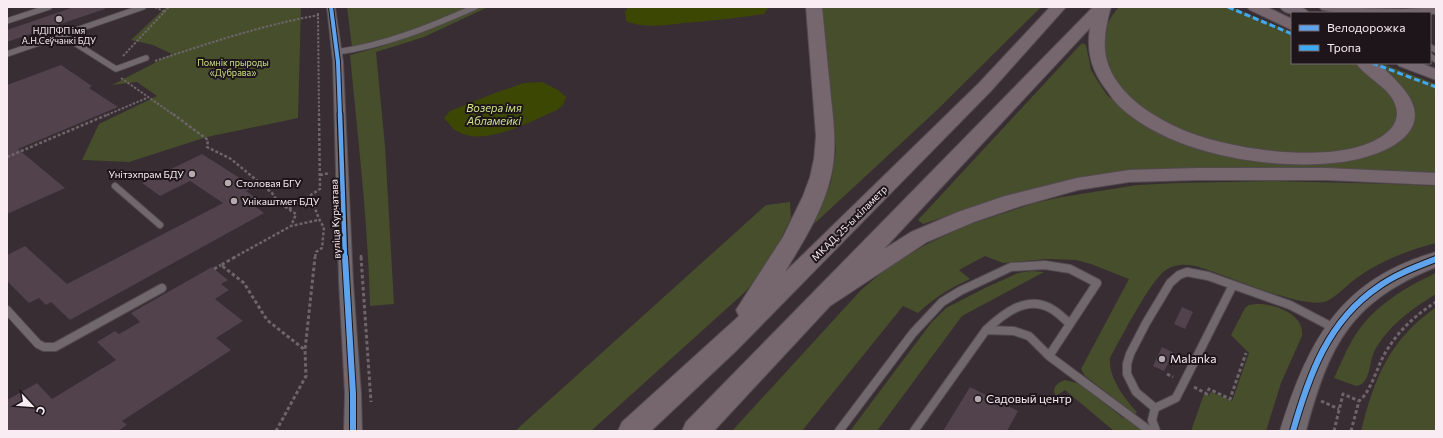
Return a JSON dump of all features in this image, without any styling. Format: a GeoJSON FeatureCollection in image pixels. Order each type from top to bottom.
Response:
{"type":"FeatureCollection","features":[{"type":"Feature","properties":{"kind":"highway"},"geometry":{"type":"LineString","coordinates":[[727,344],[783,256],[817,190],[824,159],[825,128],[814,7]]}},
{"type":"Feature","properties":{"kind":"highway","name":"МКАД, 25-ы кіламетр"},"geometry":{"type":"LineString","coordinates":[[632,431],[727,344],[985,87],[1058,7]]}},
{"type":"Feature","properties":{"kind":"highway"},"geometry":{"type":"LineString","coordinates":[[1102,7],[1096,29],[1096,47],[1100,63],[1107,79],[1116,92],[1129,105],[1163,127],[1193,139],[1238,152],[1289,158],[1319,158],[1359,153],[1384,144],[1400,132],[1405,123],[1406,113],[1404,104],[1392,85],[1365,64]]}},
{"type":"Feature","properties":{"kind":"highway"},"geometry":{"type":"LineString","coordinates":[[696,431],[1102,7]]}},
{"type":"Feature","properties":{"kind":"highway"},"geometry":{"type":"LineString","coordinates":[[1255,7],[1291,25]]}},
{"type":"Feature","properties":{"kind":"highway"},"geometry":{"type":"LineString","coordinates":[[1327,7],[1382,12]]}},
{"type":"Feature","properties":{"kind":"highway"},"geometry":{"type":"LineString","coordinates":[[1411,12],[1436,9]]}},
{"type":"Feature","properties":{"kind":"highway"},"geometry":{"type":"LineString","coordinates":[[822,300],[919,236],[1013,200],[1078,184],[1129,176],[1198,174],[1326,174],[1436,179]]}},
{"type":"Feature","properties":{"kind":"main road"},"geometry":{"type":"LineString","coordinates":[[1255,7],[1291,21]]}},
{"type":"Feature","properties":{"kind":"main road"},"geometry":{"type":"LineString","coordinates":[[1287,7],[1300,12]]}},
{"type":"Feature","properties":{"kind":"main road"},"geometry":{"type":"LineString","coordinates":[[1408,64],[1436,75]]}},
{"type":"Feature","properties":{"kind":"street","name":"вуліца Курчатава"},"geometry":{"type":"LineString","coordinates":[[331,7],[337,52],[346,282],[353,394],[353,431]]}},
{"type":"Feature","properties":{"kind":"street"},"geometry":{"type":"LineString","coordinates":[[1293,431],[1314,368],[1323,346],[1334,328],[1353,307],[1376,288],[1407,270],[1436,259]]}},
{"type":"Feature","properties":{"kind":"lane"},"geometry":{"type":"LineString","coordinates":[[7,21],[49,7]]}},
{"type":"Feature","properties":{"kind":"lane"},"geometry":{"type":"LineString","coordinates":[[7,54],[143,7]]}},
{"type":"Feature","properties":{"kind":"lane"},"geometry":{"type":"LineString","coordinates":[[337,52],[372,47],[391,42],[475,7]]}},
{"type":"Feature","properties":{"kind":"lane"},"geometry":{"type":"LineString","coordinates":[[62,35],[116,69],[146,58]]}},
{"type":"Feature","properties":{"kind":"lane"},"geometry":{"type":"LineString","coordinates":[[115,186],[160,225]]}},
{"type":"Feature","properties":{"kind":"lane"},"geometry":{"type":"LineString","coordinates":[[839,431],[913,333],[942,302],[960,291],[1011,267],[1045,265],[1070,269],[1097,283],[1049,356]]}},
{"type":"Feature","properties":{"kind":"lane"},"geometry":{"type":"LineString","coordinates":[[1154,408],[1136,392],[1127,374],[1127,364],[1130,354],[1146,323],[1170,283],[1179,274],[1187,272],[1199,273],[1290,305],[1334,328]]}},
{"type":"Feature","properties":{"kind":"lane"},"geometry":{"type":"LineString","coordinates":[[1156,431],[1153,426],[1152,415],[1154,408],[1176,398],[1233,285]]}},
{"type":"Feature","properties":{"kind":"lane"},"geometry":{"type":"LineString","coordinates":[[7,310],[38,344],[44,347],[55,347],[162,288]]}},
{"type":"Feature","properties":{"kind":"lane"},"geometry":{"type":"LineString","coordinates":[[914,431],[986,330],[999,317],[1018,306],[1027,303],[1037,303],[1050,307],[1070,324]]}},
{"type":"Feature","properties":{"kind":"lane"},"geometry":{"type":"LineString","coordinates":[[986,330],[1005,328],[1020,332],[1040,344],[1049,356],[1150,431]]}},
{"type":"Feature","properties":{"kind":"path"},"geometry":{"type":"LineString","coordinates":[[155,7],[165,12]]}},
{"type":"Feature","properties":{"kind":"path"},"geometry":{"type":"LineString","coordinates":[[116,69],[125,52],[169,7]]}},
{"type":"Feature","properties":{"kind":"path"},"geometry":{"type":"LineString","coordinates":[[289,210],[320,189],[318,11]]}},
{"type":"Feature","properties":{"kind":"path"},"geometry":{"type":"LineString","coordinates":[[150,63],[212,42],[292,20],[319,15]]}},
{"type":"Feature","properties":{"kind":"path"},"geometry":{"type":"LineString","coordinates":[[124,74],[117,76],[133,85],[198,130],[208,140],[207,147],[231,159],[272,193],[278,202],[296,214],[291,226]]}},
{"type":"Feature","properties":{"kind":"path"},"geometry":{"type":"LineString","coordinates":[[7,157],[149,97]]}},
{"type":"Feature","properties":{"kind":"path"},"geometry":{"type":"LineString","coordinates":[[305,199],[316,208],[319,214],[318,220]]}},
{"type":"Feature","properties":{"kind":"path"},"geometry":{"type":"LineString","coordinates":[[214,269],[291,226],[318,220]]}},
{"type":"Feature","properties":{"kind":"path"},"geometry":{"type":"LineString","coordinates":[[276,431],[306,376],[305,350],[316,252],[322,248],[324,237],[324,227],[318,220]]}},
{"type":"Feature","properties":{"kind":"path"},"geometry":{"type":"LineString","coordinates":[[361,254],[372,402]]}},
{"type":"Feature","properties":{"kind":"path"},"geometry":{"type":"LineString","coordinates":[[221,265],[244,283],[267,320],[305,350]]}},
{"type":"Feature","properties":{"kind":"path"},"geometry":{"type":"LineString","coordinates":[[1351,431],[1359,401],[1365,397],[1383,354],[1408,322],[1436,302]]}},
{"type":"Feature","properties":{"kind":"path"},"geometry":{"type":"LineString","coordinates":[[1167,374],[1207,394],[1209,389],[1230,399],[1246,353]]}},
{"type":"Feature","properties":{"kind":"path"},"geometry":{"type":"LineString","coordinates":[[1334,431],[1343,394],[1359,401]]}},
{"type":"Feature","properties":{"kind":"green space","name":"Помнік прыроды «Дубрава»"},"geometry":{"type":"Polygon","coordinates":[[[166,7],[301,7],[298,118],[207,137],[129,162],[82,160],[99,124],[157,96],[137,82],[112,85],[172,54],[153,45],[131,40],[166,7]]]}},
{"type":"Feature","properties":{"kind":"green space"},"geometry":{"type":"Polygon","coordinates":[[[347,7],[469,7],[396,37],[352,47],[347,7]]]}},
{"type":"Feature","properties":{"kind":"green space"},"geometry":{"type":"Polygon","coordinates":[[[478,7],[488,7],[424,37],[376,52],[385,146],[394,304],[370,306],[365,212],[350,55],[383,46],[415,34],[478,7]]]}},
{"type":"Feature","properties":{"kind":"green space"},"geometry":{"type":"Polygon","coordinates":[[[820,7],[1041,7],[937,110],[814,224],[831,182],[836,150],[820,7]]]}},
{"type":"Feature","properties":{"kind":"green space"},"geometry":{"type":"Polygon","coordinates":[[[1119,7],[1231,7],[1291,32],[1291,64],[1357,64],[1397,99],[1400,120],[1384,137],[1376,143],[1323,155],[1264,152],[1238,148],[1211,142],[1185,133],[1161,121],[1139,106],[1122,87],[1109,65],[1104,49],[1104,34],[1106,27],[1119,7]]]}},
{"type":"Feature","properties":{"kind":"green space"},"geometry":{"type":"Polygon","coordinates":[[[1082,43],[1086,45],[1091,70],[1099,83],[1107,95],[1124,110],[1216,152],[1368,156],[1398,143],[1407,135],[1411,128],[1411,117],[1369,64],[1383,64],[1436,84],[1436,174],[1354,169],[1310,169],[1050,185],[1016,193],[923,224],[918,220],[1082,43]]]}},
{"type":"Feature","properties":{"kind":"green space"},"geometry":{"type":"Polygon","coordinates":[[[1272,181],[1436,186],[1436,243],[1415,249],[1385,261],[1358,277],[1327,301],[1316,303],[1301,301],[1263,290],[1195,266],[1180,265],[1169,268],[1152,285],[1144,297],[1110,358],[1110,365],[1114,380],[1127,401],[1137,412],[1135,414],[1085,376],[1081,369],[1129,279],[1091,264],[1076,260],[1048,259],[1003,263],[985,256],[959,270],[970,279],[942,294],[918,313],[903,306],[802,431],[732,431],[861,290],[887,268],[925,245],[968,225],[1035,203],[1062,197],[1137,185],[1272,181]]]}},
{"type":"Feature","properties":{"kind":"green space"},"geometry":{"type":"Polygon","coordinates":[[[790,202],[791,218],[773,255],[760,276],[745,292],[591,431],[515,431],[766,205],[790,202]]]}},
{"type":"Feature","properties":{"kind":"green space"},"geometry":{"type":"Polygon","coordinates":[[[1031,271],[1044,272],[962,316],[877,431],[850,431],[931,323],[946,308],[1018,273],[1031,271]]]}},
{"type":"Feature","properties":{"kind":"green space"},"geometry":{"type":"Polygon","coordinates":[[[1436,273],[1436,294],[1402,318],[1387,333],[1373,354],[1367,377],[1361,385],[1356,386],[1334,378],[1353,339],[1372,314],[1392,298],[1414,284],[1436,273]]]}},
{"type":"Feature","properties":{"kind":"green space"},"geometry":{"type":"Polygon","coordinates":[[[1249,305],[1271,305],[1286,311],[1293,316],[1302,328],[1302,336],[1281,383],[1266,431],[1191,431],[1204,394],[1209,396],[1211,392],[1232,401],[1249,353],[1231,335],[1245,308],[1249,305]]]}},
{"type":"Feature","properties":{"kind":"green space"},"geometry":{"type":"Polygon","coordinates":[[[1436,307],[1436,431],[1361,431],[1372,393],[1386,361],[1406,333],[1436,307]]]}},
{"type":"Feature","properties":{"kind":"green space"},"geometry":{"type":"Polygon","coordinates":[[[1065,380],[1080,384],[1123,418],[1125,417],[1143,431],[1114,431],[1065,390],[1056,396],[1054,392],[1055,387],[1065,380]]]}},
{"type":"Feature","properties":{"kind":"water"},"geometry":{"type":"Polygon","coordinates":[[[628,7],[768,8],[764,14],[647,26],[626,21],[625,12],[628,7]]]}},
{"type":"Feature","properties":{"kind":"water","name":"Возера імя Абламейкі"},"geometry":{"type":"Polygon","coordinates":[[[542,82],[558,90],[566,97],[563,105],[557,110],[521,126],[494,135],[468,135],[455,130],[444,118],[450,111],[495,93],[524,83],[542,82]]]}},
{"type":"Feature","properties":{"kind":"building","name":"НДІПФП імя А.Н.Сеўчанкі БДУ"},"geometry":{"type":"Polygon","coordinates":[[[74,7],[105,7],[105,9],[7,42],[7,30],[74,7]]]}},
{"type":"Feature","properties":{"kind":"building"},"geometry":{"type":"Polygon","coordinates":[[[61,65],[92,86],[89,88],[118,107],[18,149],[65,188],[7,214],[7,85],[61,65]]]}},
{"type":"Feature","properties":{"kind":"building"},"geometry":{"type":"Polygon","coordinates":[[[202,154],[254,187],[246,191],[263,203],[256,207],[264,213],[70,320],[51,302],[46,305],[39,298],[29,303],[7,281],[7,255],[25,246],[67,284],[223,203],[190,181],[160,196],[142,183],[202,154]]]}},
{"type":"Feature","properties":{"kind":"building"},"geometry":{"type":"Polygon","coordinates":[[[212,267],[228,280],[221,284],[229,290],[215,299],[243,321],[216,338],[231,350],[122,421],[127,425],[118,431],[7,431],[7,400],[37,383],[52,399],[116,360],[97,342],[115,331],[119,334],[140,322],[131,313],[212,267]]]}},
{"type":"Feature","properties":{"kind":"building"},"geometry":{"type":"Polygon","coordinates":[[[1182,307],[1193,312],[1185,329],[1174,324],[1182,307]]]}},
{"type":"Feature","properties":{"kind":"building"},"geometry":{"type":"Polygon","coordinates":[[[1162,347],[1174,353],[1164,371],[1153,366],[1162,347]]]}},
{"type":"Feature","properties":{"kind":"building","name":"Садовый центр"},"geometry":{"type":"Polygon","coordinates":[[[970,387],[1018,411],[1007,431],[943,431],[970,387]]]}},
{"type":"Feature","properties":{"kind":"marked path"},"geometry":{"type":"LineString","coordinates":[[1228,7],[1291,34]]}},
{"type":"Feature","properties":{"kind":"marked path"},"geometry":{"type":"LineString","coordinates":[[1375,64],[1436,87]]}},
{"type":"Feature","properties":{"kind":"cycle path"},"geometry":{"type":"LineString","coordinates":[[331,7],[338,62],[346,282],[353,394],[353,431]]}},
{"type":"Feature","properties":{"kind":"cycle path"},"geometry":{"type":"LineString","coordinates":[[1293,431],[1312,371],[1324,346],[1339,323],[1357,303],[1378,286],[1405,271],[1436,259]]}},
{"type":"Feature","properties":{"kind":"place","name":"НДІПФП імя А.Н.Сеўчанкі БДУ"},"geometry":{"type":"Point","coordinates":[59,19]}},
{"type":"Feature","properties":{"kind":"place","name":"Унітэхпрам БДУ"},"geometry":{"type":"Point","coordinates":[192,174]}},
{"type":"Feature","properties":{"kind":"place","name":"Столовая БГУ"},"geometry":{"type":"Point","coordinates":[228,183]}},
{"type":"Feature","properties":{"kind":"place","name":"Унікаштмет БДУ"},"geometry":{"type":"Point","coordinates":[234,201]}},
{"type":"Feature","properties":{"kind":"place","name":"Malanka"},"geometry":{"type":"Point","coordinates":[1162,359]}},
{"type":"Feature","properties":{"kind":"place","name":"Садовый центр"},"geometry":{"type":"Point","coordinates":[978,399]}}]}
